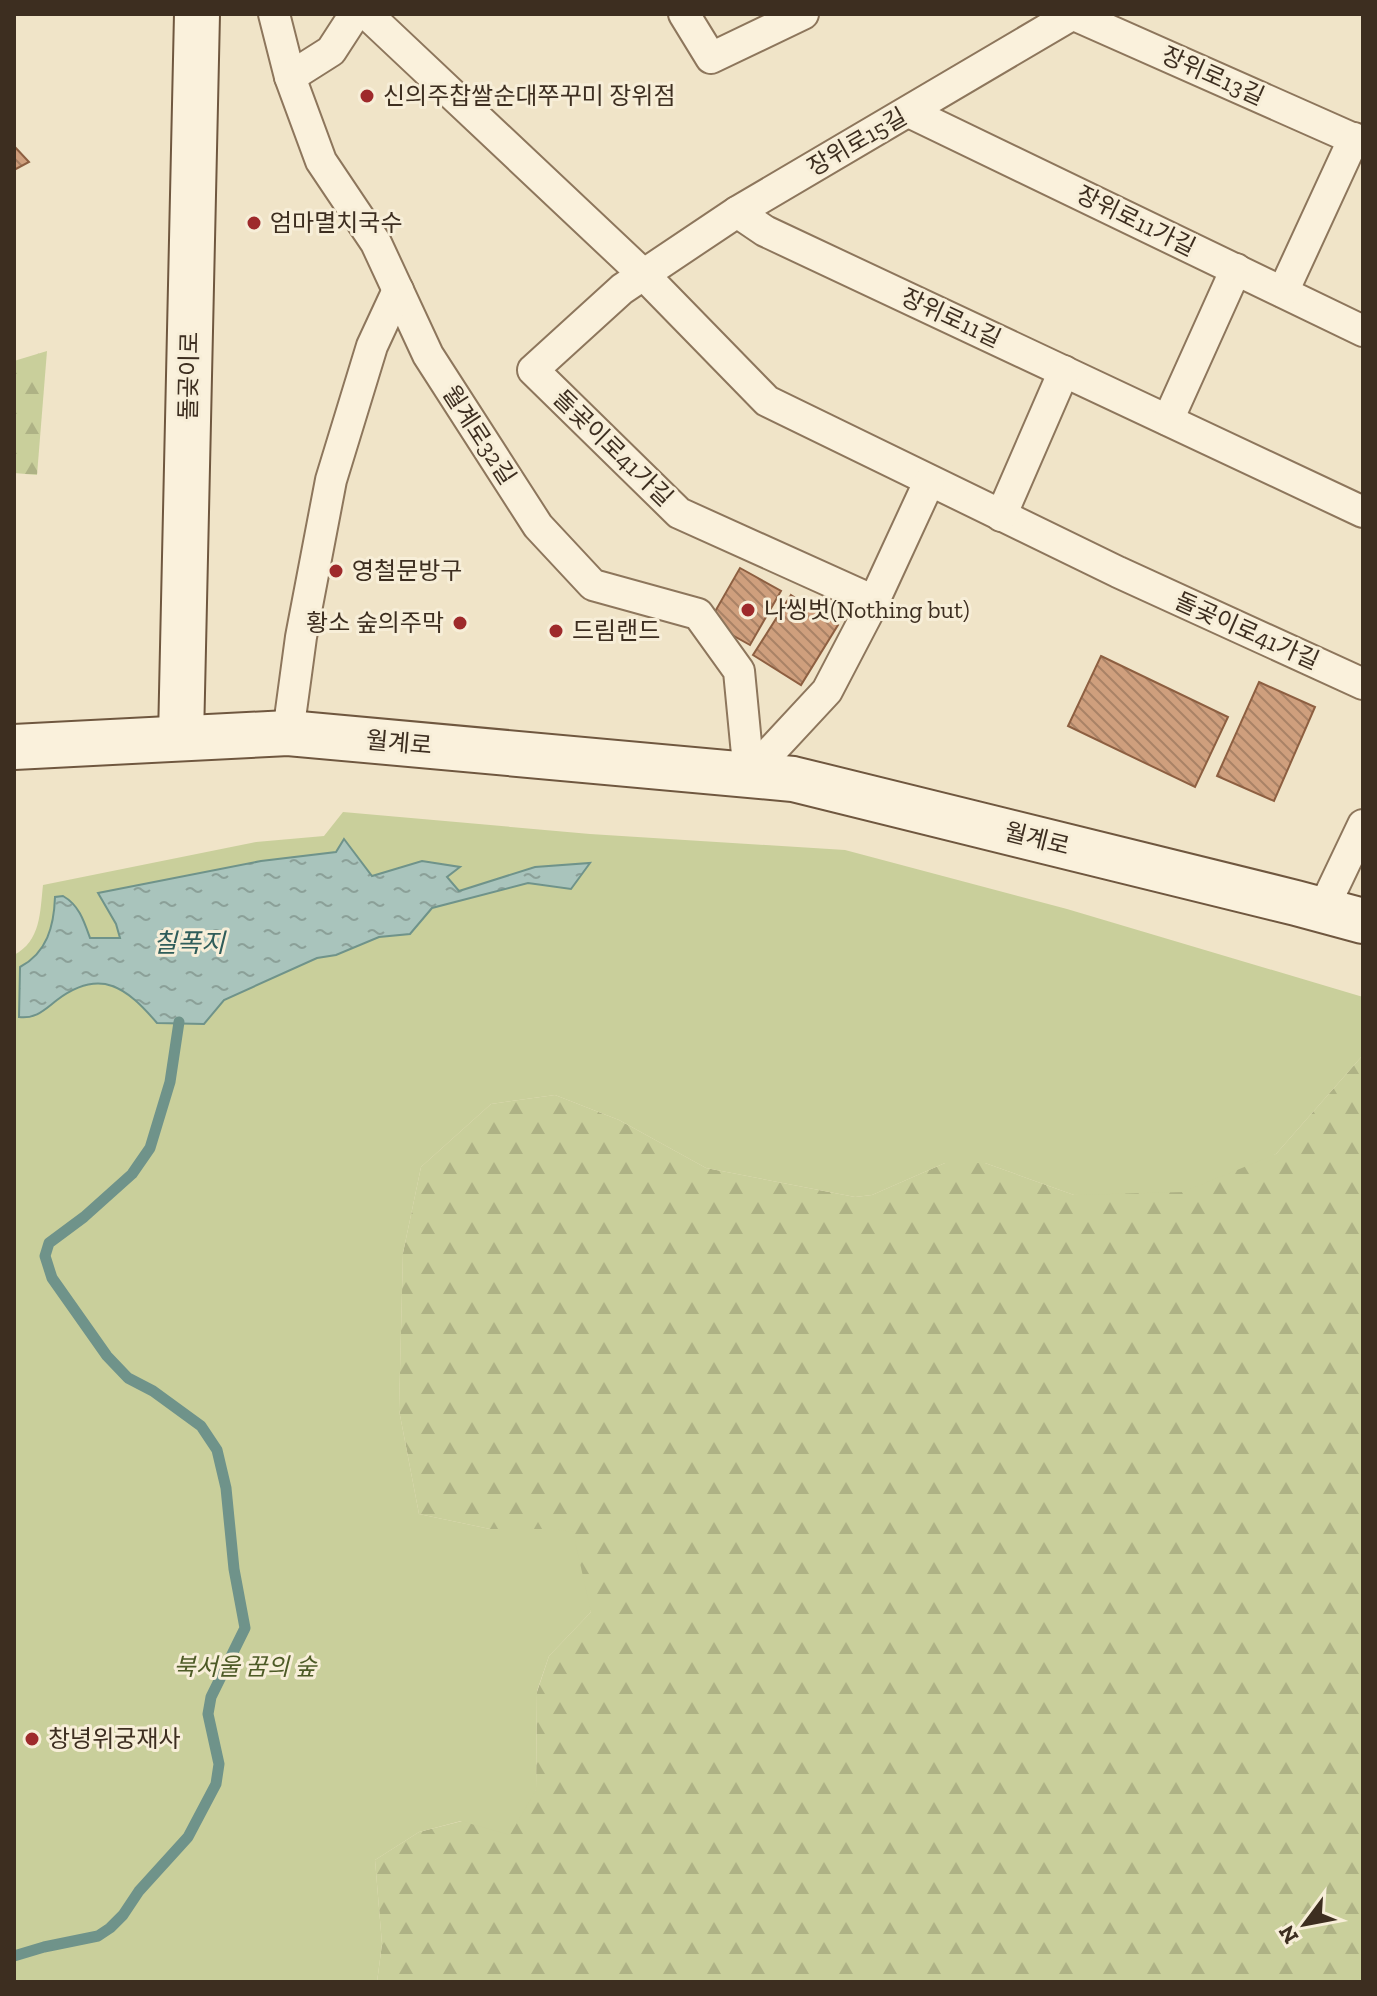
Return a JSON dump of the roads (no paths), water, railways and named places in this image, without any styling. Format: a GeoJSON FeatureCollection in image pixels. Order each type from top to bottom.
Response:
{"type":"FeatureCollection","features":[{"type":"Feature","properties":{"kind":"main road","name":"돌곶이로"},"geometry":{"type":"LineString","coordinates":[[181,738],[197,14]]}},
{"type":"Feature","properties":{"kind":"main road","name":"월계로"},"geometry":{"type":"LineString","coordinates":[[14,747],[288,733],[793,779],[1343,915]]}},
{"type":"Feature","properties":{"kind":"street","name":"월계로32길"},"geometry":{"type":"LineString","coordinates":[[274,14],[290,77],[321,161],[376,243],[428,355],[538,526],[593,585],[698,614],[739,671],[749,775]]}},
{"type":"Feature","properties":{"kind":"street"},"geometry":{"type":"LineString","coordinates":[[290,77],[331,51],[355,14]]}},
{"type":"Feature","properties":{"kind":"street","name":"돌곶이로41가길"},"geometry":{"type":"LineString","coordinates":[[367,14],[644,275],[767,401],[1118,572],[1363,684]]}},
{"type":"Feature","properties":{"kind":"street"},"geometry":{"type":"LineString","coordinates":[[684,14],[711,58],[803,14]]}},
{"type":"Feature","properties":{"kind":"street","name":"장위로15길"},"geometry":{"type":"LineString","coordinates":[[644,275],[737,212],[1073,14]]}},
{"type":"Feature","properties":{"kind":"street","name":"장위로13길"},"geometry":{"type":"LineString","coordinates":[[1073,14],[1358,141],[1283,292]]}},
{"type":"Feature","properties":{"kind":"street","name":"장위로11가길"},"geometry":{"type":"LineString","coordinates":[[909,112],[1363,331]]}},
{"type":"Feature","properties":{"kind":"street","name":"장위로11길"},"geometry":{"type":"LineString","coordinates":[[737,212],[765,231],[1363,512]]}},
{"type":"Feature","properties":{"kind":"street"},"geometry":{"type":"LineString","coordinates":[[1168,420],[1236,269]]}},
{"type":"Feature","properties":{"kind":"street","name":"돌곶이로41가길"},"geometry":{"type":"LineString","coordinates":[[644,275],[622,289],[533,370],[679,513],[874,601]]}},
{"type":"Feature","properties":{"kind":"street"},"geometry":{"type":"LineString","coordinates":[[288,733],[301,637],[331,480],[372,346],[398,290]]}},
{"type":"Feature","properties":{"kind":"street"},"geometry":{"type":"LineString","coordinates":[[1001,516],[1064,371]]}},
{"type":"Feature","properties":{"kind":"street"},"geometry":{"type":"LineString","coordinates":[[749,775],[827,691],[874,601],[929,482]]}},
{"type":"Feature","properties":{"kind":"street","name":"월계로"},"geometry":{"type":"LineString","coordinates":[[1343,915],[1363,825]]}},
{"type":"Feature","properties":{"kind":"water","name":"칠폭지"},"geometry":{"type":"Polygon","coordinates":[[[344,839],[372,876],[422,861],[460,867],[447,877],[459,891],[535,867],[590,863],[571,889],[528,883],[432,908],[410,934],[379,937],[336,955],[317,958],[224,1000],[204,1024],[157,1023],[124,992],[100,984],[73,990],[35,1015],[19,1017],[20,967],[37,954],[47,938],[55,897],[63,896],[73,904],[90,938],[120,938],[116,924],[98,893],[261,861],[336,852],[344,839]]]}},
{"type":"Feature","properties":{"kind":"waterway"},"geometry":{"type":"LineString","coordinates":[[14,1956],[98,1936],[110,1928],[188,1837],[216,1784],[219,1764],[208,1714],[211,1697],[245,1628],[234,1569],[226,1488],[217,1450],[201,1426],[153,1391],[128,1378],[107,1356],[52,1278],[45,1256],[49,1243],[132,1174],[150,1148],[170,1082],[179,1022]]}},
{"type":"Feature","properties":{"kind":"place","name":"신의주찹쌀순대쭈꾸미 장위점"},"geometry":{"type":"Point","coordinates":[367,96]}},
{"type":"Feature","properties":{"kind":"place","name":"엄마멸치국수"},"geometry":{"type":"Point","coordinates":[254,223]}},
{"type":"Feature","properties":{"kind":"place","name":"영철문방구"},"geometry":{"type":"Point","coordinates":[336,571]}},
{"type":"Feature","properties":{"kind":"place","name":"나씽벗(Nothing but)"},"geometry":{"type":"Point","coordinates":[748,610]}},
{"type":"Feature","properties":{"kind":"place","name":"황소 숲의주막"},"geometry":{"type":"Point","coordinates":[460,623]}},
{"type":"Feature","properties":{"kind":"place","name":"드림랜드"},"geometry":{"type":"Point","coordinates":[556,631]}},
{"type":"Feature","properties":{"kind":"place","name":"창녕위궁재사"},"geometry":{"type":"Point","coordinates":[32,1739]}},
{"type":"Feature","properties":{"kind":"park label","name":"북서울 꿈의 숲"},"geometry":{"type":"Point","coordinates":[245,1667]}}]}
